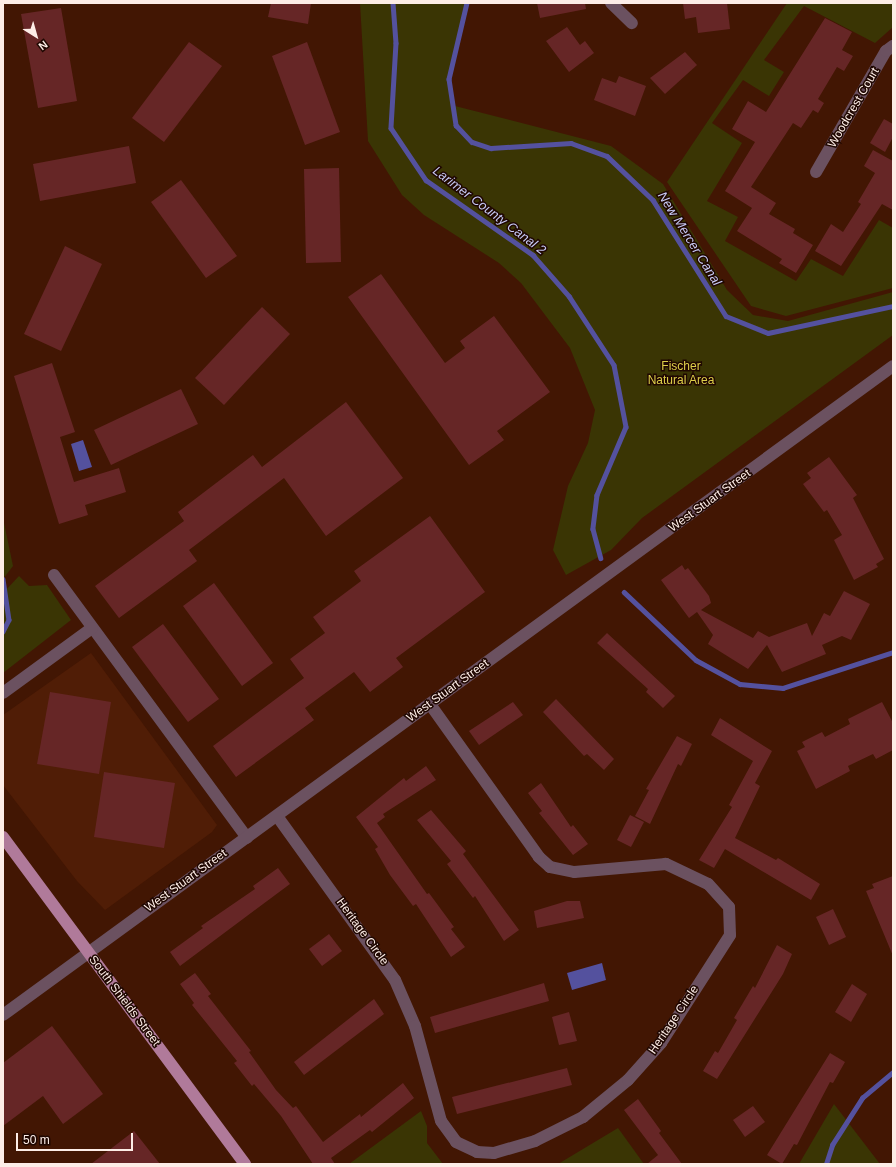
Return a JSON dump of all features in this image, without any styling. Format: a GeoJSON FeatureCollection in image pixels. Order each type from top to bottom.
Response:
{"type":"FeatureCollection","features":[{"type":"Feature","properties":{"kind":"main road","name":"South Shields Street"},"geometry":{"type":"LineString","coordinates":[[3,837],[245,1164]]}},
{"type":"Feature","properties":{"kind":"street"},"geometry":{"type":"LineString","coordinates":[[611,3],[632,23]]}},
{"type":"Feature","properties":{"kind":"street","name":"Woodcrest Court"},"geometry":{"type":"LineString","coordinates":[[816,172],[886,51],[893,46]]}},
{"type":"Feature","properties":{"kind":"street","name":"West Stuart Street"},"geometry":{"type":"LineString","coordinates":[[3,1015],[893,366]]}},
{"type":"Feature","properties":{"kind":"street"},"geometry":{"type":"LineString","coordinates":[[54,575],[247,838]]}},
{"type":"Feature","properties":{"kind":"street"},"geometry":{"type":"LineString","coordinates":[[3,693],[92,628]]}},
{"type":"Feature","properties":{"kind":"street","name":"Heritage Circle"},"geometry":{"type":"LineString","coordinates":[[277,816],[395,980],[415,1026],[441,1121],[456,1142],[477,1152],[501,1152],[535,1142],[583,1117],[628,1080],[661,1043],[730,935],[729,907],[708,884],[666,864],[574,872],[550,867],[539,857],[430,704]]}},
{"type":"Feature","properties":{"kind":"shaded area"},"geometry":{"type":"Polygon","coordinates":[[[83,440],[92,467],[79,471],[71,444],[83,440]]]}},
{"type":"Feature","properties":{"kind":"shaded area"},"geometry":{"type":"Polygon","coordinates":[[[91,653],[217,825],[212,832],[105,910],[77,881],[3,785],[3,715],[91,653]]]}},
{"type":"Feature","properties":{"kind":"shaded area"},"geometry":{"type":"Polygon","coordinates":[[[602,963],[606,980],[572,990],[567,973],[602,963]]]}},
{"type":"Feature","properties":{"kind":"green space","name":"Fischer Natural Area"},"geometry":{"type":"Polygon","coordinates":[[[360,3],[467,3],[449,79],[451,105],[611,146],[663,184],[727,290],[753,315],[788,321],[893,292],[893,335],[642,518],[611,550],[566,575],[553,550],[568,486],[588,443],[595,410],[570,348],[521,283],[499,263],[424,215],[402,195],[368,141],[360,3]]]}},
{"type":"Feature","properties":{"kind":"green space"},"geometry":{"type":"Polygon","coordinates":[[[787,3],[893,3],[893,27],[875,43],[804,6],[764,60],[784,72],[769,96],[743,80],[712,123],[742,143],[707,201],[738,217],[725,241],[796,281],[811,259],[843,276],[879,220],[893,228],[893,288],[786,316],[751,306],[667,182],[787,3]]]}},
{"type":"Feature","properties":{"kind":"green space"},"geometry":{"type":"Polygon","coordinates":[[[3,518],[13,566],[3,579],[3,518]]]}},
{"type":"Feature","properties":{"kind":"green space"},"geometry":{"type":"Polygon","coordinates":[[[19,576],[29,586],[47,585],[71,620],[3,673],[3,593],[19,576]]]}},
{"type":"Feature","properties":{"kind":"green space"},"geometry":{"type":"Polygon","coordinates":[[[834,1104],[880,1164],[799,1164],[834,1104]]]}},
{"type":"Feature","properties":{"kind":"green space"},"geometry":{"type":"Polygon","coordinates":[[[421,1111],[427,1126],[427,1143],[443,1164],[349,1164],[421,1111]]]}},
{"type":"Feature","properties":{"kind":"green space"},"geometry":{"type":"Polygon","coordinates":[[[618,1128],[644,1164],[558,1164],[618,1128]]]}},
{"type":"Feature","properties":{"kind":"building"},"geometry":{"type":"Polygon","coordinates":[[[271,3],[311,3],[308,24],[268,17],[271,3]]]}},
{"type":"Feature","properties":{"kind":"building"},"geometry":{"type":"Polygon","coordinates":[[[537,3],[585,3],[586,9],[540,18],[537,3]]]}},
{"type":"Feature","properties":{"kind":"building"},"geometry":{"type":"Polygon","coordinates":[[[683,3],[727,3],[730,29],[698,33],[696,17],[685,19],[683,3]]]}},
{"type":"Feature","properties":{"kind":"building"},"geometry":{"type":"Polygon","coordinates":[[[61,8],[77,101],[38,108],[21,14],[61,8]]]}},
{"type":"Feature","properties":{"kind":"building"},"geometry":{"type":"Polygon","coordinates":[[[825,18],[852,32],[842,50],[853,56],[844,71],[837,67],[818,99],[824,103],[818,113],[813,110],[801,128],[793,123],[751,187],[776,203],[769,214],[795,229],[793,233],[813,245],[796,273],[779,263],[782,259],[737,231],[752,208],[725,191],[755,142],[732,129],[748,101],[766,112],[825,18]]]}},
{"type":"Feature","properties":{"kind":"building"},"geometry":{"type":"Polygon","coordinates":[[[567,27],[580,45],[585,41],[594,53],[569,72],[546,41],[567,27]]]}},
{"type":"Feature","properties":{"kind":"building"},"geometry":{"type":"Polygon","coordinates":[[[189,42],[222,66],[164,142],[132,118],[189,42]]]}},
{"type":"Feature","properties":{"kind":"building"},"geometry":{"type":"Polygon","coordinates":[[[307,42],[340,132],[305,145],[272,56],[307,42]]]}},
{"type":"Feature","properties":{"kind":"building"},"geometry":{"type":"Polygon","coordinates":[[[685,52],[697,65],[665,94],[650,78],[685,52]]]}},
{"type":"Feature","properties":{"kind":"building"},"geometry":{"type":"Polygon","coordinates":[[[619,76],[646,86],[635,116],[594,100],[602,78],[616,83],[619,76]]]}},
{"type":"Feature","properties":{"kind":"building"},"geometry":{"type":"Polygon","coordinates":[[[884,119],[893,124],[893,137],[885,152],[870,143],[884,119]]]}},
{"type":"Feature","properties":{"kind":"building"},"geometry":{"type":"Polygon","coordinates":[[[129,146],[136,183],[40,201],[33,164],[129,146]]]}},
{"type":"Feature","properties":{"kind":"building"},"geometry":{"type":"Polygon","coordinates":[[[873,150],[893,161],[893,210],[882,204],[841,266],[815,251],[831,224],[843,232],[861,204],[858,202],[875,173],[864,166],[873,150]]]}},
{"type":"Feature","properties":{"kind":"building"},"geometry":{"type":"Polygon","coordinates":[[[339,168],[341,262],[306,263],[304,169],[339,168]]]}},
{"type":"Feature","properties":{"kind":"building"},"geometry":{"type":"Polygon","coordinates":[[[181,180],[237,256],[206,278],[151,202],[181,180]]]}},
{"type":"Feature","properties":{"kind":"building"},"geometry":{"type":"Polygon","coordinates":[[[65,246],[102,264],[61,351],[24,334],[65,246]]]}},
{"type":"Feature","properties":{"kind":"building"},"geometry":{"type":"Polygon","coordinates":[[[381,274],[445,363],[465,348],[460,341],[494,316],[550,392],[497,431],[504,440],[469,465],[348,297],[381,274]]]}},
{"type":"Feature","properties":{"kind":"building"},"geometry":{"type":"Polygon","coordinates":[[[262,307],[290,334],[224,405],[195,378],[262,307]]]}},
{"type":"Feature","properties":{"kind":"building"},"geometry":{"type":"Polygon","coordinates":[[[52,363],[75,432],[60,437],[74,482],[119,468],[126,492],[85,505],[88,515],[59,524],[14,376],[52,363]]]}},
{"type":"Feature","properties":{"kind":"building"},"geometry":{"type":"Polygon","coordinates":[[[181,389],[198,424],[111,465],[94,430],[181,389]]]}},
{"type":"Feature","properties":{"kind":"building"},"geometry":{"type":"Polygon","coordinates":[[[346,402],[403,478],[326,536],[284,478],[189,550],[197,561],[119,618],[95,586],[184,521],[178,512],[253,455],[262,467],[346,402]]]}},
{"type":"Feature","properties":{"kind":"building"},"geometry":{"type":"Polygon","coordinates":[[[829,457],[857,495],[853,498],[884,559],[876,564],[878,567],[854,580],[834,540],[842,535],[827,510],[824,512],[803,484],[811,478],[807,473],[829,457]]]}},
{"type":"Feature","properties":{"kind":"building"},"geometry":{"type":"Polygon","coordinates":[[[430,516],[485,592],[396,658],[403,667],[370,692],[354,672],[305,708],[314,720],[236,777],[213,746],[304,678],[290,659],[325,633],[313,617],[361,581],[354,571],[430,516]]]}},
{"type":"Feature","properties":{"kind":"building"},"geometry":{"type":"Polygon","coordinates":[[[682,565],[685,570],[688,568],[709,596],[711,603],[701,610],[753,638],[758,631],[769,637],[807,623],[812,636],[824,613],[830,616],[844,591],[870,604],[851,640],[842,636],[822,645],[826,654],[782,672],[767,645],[748,669],[708,644],[713,635],[697,612],[689,618],[661,580],[682,565]]]}},
{"type":"Feature","properties":{"kind":"building"},"geometry":{"type":"Polygon","coordinates":[[[214,583],[273,663],[242,686],[183,606],[214,583]]]}},
{"type":"Feature","properties":{"kind":"building"},"geometry":{"type":"Polygon","coordinates":[[[163,624],[219,699],[188,722],[132,647],[163,624]]]}},
{"type":"Feature","properties":{"kind":"building"},"geometry":{"type":"Polygon","coordinates":[[[607,633],[675,696],[663,708],[646,692],[648,689],[597,643],[607,633]]]}},
{"type":"Feature","properties":{"kind":"building"},"geometry":{"type":"Polygon","coordinates":[[[50,692],[111,702],[99,774],[37,764],[50,692]]]}},
{"type":"Feature","properties":{"kind":"building"},"geometry":{"type":"Polygon","coordinates":[[[556,699],[614,759],[604,770],[587,754],[584,756],[543,712],[556,699]]]}},
{"type":"Feature","properties":{"kind":"building"},"geometry":{"type":"Polygon","coordinates":[[[513,702],[523,715],[479,745],[469,731],[513,702]]]}},
{"type":"Feature","properties":{"kind":"building"},"geometry":{"type":"Polygon","coordinates":[[[882,702],[893,723],[893,750],[876,759],[873,754],[848,766],[850,771],[816,789],[797,751],[805,747],[802,742],[822,732],[825,737],[850,724],[848,719],[882,702]]]}},
{"type":"Feature","properties":{"kind":"building"},"geometry":{"type":"Polygon","coordinates":[[[720,718],[772,751],[755,783],[760,786],[735,838],[776,860],[778,858],[820,884],[811,900],[725,849],[714,868],[699,860],[732,807],[729,805],[753,761],[711,735],[720,718]]]}},
{"type":"Feature","properties":{"kind":"building"},"geometry":{"type":"Polygon","coordinates":[[[677,736],[692,744],[681,766],[678,764],[650,824],[635,816],[649,790],[646,789],[677,736]]]}},
{"type":"Feature","properties":{"kind":"building"},"geometry":{"type":"Polygon","coordinates":[[[426,766],[436,780],[383,814],[385,817],[377,823],[427,894],[429,893],[454,927],[451,929],[465,947],[451,957],[416,904],[413,906],[390,875],[375,849],[378,847],[356,817],[404,778],[406,781],[426,766]]]}},
{"type":"Feature","properties":{"kind":"building"},"geometry":{"type":"Polygon","coordinates":[[[104,772],[175,783],[164,848],[94,837],[104,772]]]}},
{"type":"Feature","properties":{"kind":"building"},"geometry":{"type":"Polygon","coordinates":[[[541,783],[571,827],[573,825],[588,844],[573,855],[539,813],[542,811],[528,793],[541,783]]]}},
{"type":"Feature","properties":{"kind":"building"},"geometry":{"type":"Polygon","coordinates":[[[431,810],[466,851],[463,854],[519,930],[504,941],[475,896],[473,898],[447,864],[451,861],[417,820],[431,810]]]}},
{"type":"Feature","properties":{"kind":"building"},"geometry":{"type":"Polygon","coordinates":[[[630,815],[644,822],[631,847],[617,840],[630,815]]]}},
{"type":"Feature","properties":{"kind":"building"},"geometry":{"type":"Polygon","coordinates":[[[278,868],[290,884],[180,966],[170,952],[203,928],[201,926],[255,889],[253,886],[278,868]]]}},
{"type":"Feature","properties":{"kind":"building"},"geometry":{"type":"Polygon","coordinates":[[[893,876],[893,956],[866,891],[874,888],[872,884],[893,876]]]}},
{"type":"Feature","properties":{"kind":"building"},"geometry":{"type":"Polygon","coordinates":[[[567,901],[580,901],[584,918],[537,928],[534,911],[567,901]]]}},
{"type":"Feature","properties":{"kind":"building"},"geometry":{"type":"Polygon","coordinates":[[[833,909],[846,937],[829,945],[816,917],[833,909]]]}},
{"type":"Feature","properties":{"kind":"building"},"geometry":{"type":"Polygon","coordinates":[[[329,934],[342,951],[322,966],[309,949],[329,934]]]}},
{"type":"Feature","properties":{"kind":"building"},"geometry":{"type":"Polygon","coordinates":[[[777,945],[792,954],[783,974],[717,1079],[703,1071],[715,1051],[718,1053],[737,1020],[734,1018],[753,986],[755,988],[777,945]]]}},
{"type":"Feature","properties":{"kind":"building"},"geometry":{"type":"Polygon","coordinates":[[[195,973],[211,994],[208,996],[251,1051],[249,1052],[276,1090],[293,1108],[296,1106],[323,1142],[360,1114],[361,1117],[403,1083],[414,1098],[372,1132],[370,1130],[331,1158],[335,1164],[313,1164],[281,1116],[254,1084],[252,1086],[234,1063],[237,1061],[192,1005],[194,1003],[180,984],[195,973]]]}},
{"type":"Feature","properties":{"kind":"building"},"geometry":{"type":"Polygon","coordinates":[[[544,983],[549,1001],[435,1033],[430,1017],[544,983]]]}},
{"type":"Feature","properties":{"kind":"building"},"geometry":{"type":"Polygon","coordinates":[[[852,984],[867,994],[851,1022],[835,1012],[852,984]]]}},
{"type":"Feature","properties":{"kind":"building"},"geometry":{"type":"Polygon","coordinates":[[[374,999],[384,1014],[304,1075],[294,1062],[374,999]]]}},
{"type":"Feature","properties":{"kind":"building"},"geometry":{"type":"Polygon","coordinates":[[[569,1012],[577,1041],[559,1045],[552,1017],[569,1012]]]}},
{"type":"Feature","properties":{"kind":"building"},"geometry":{"type":"Polygon","coordinates":[[[52,1026],[103,1094],[63,1124],[43,1096],[3,1126],[3,1063],[52,1026]]]}},
{"type":"Feature","properties":{"kind":"building"},"geometry":{"type":"Polygon","coordinates":[[[830,1053],[845,1062],[833,1083],[830,1082],[797,1145],[794,1144],[782,1164],[767,1155],[830,1053]]]}},
{"type":"Feature","properties":{"kind":"building"},"geometry":{"type":"Polygon","coordinates":[[[567,1068],[572,1085],[457,1114],[452,1097],[567,1068]]]}},
{"type":"Feature","properties":{"kind":"building"},"geometry":{"type":"Polygon","coordinates":[[[638,1099],[661,1131],[659,1133],[682,1164],[647,1164],[658,1155],[624,1110],[638,1099]]]}},
{"type":"Feature","properties":{"kind":"building"},"geometry":{"type":"Polygon","coordinates":[[[753,1106],[765,1122],[745,1137],[733,1120],[753,1106]]]}},
{"type":"Feature","properties":{"kind":"building"},"geometry":{"type":"Polygon","coordinates":[[[134,1131],[160,1164],[91,1164],[134,1131]]]}},
{"type":"Feature","properties":{"kind":"waterway","name":"Larimer County Canal 2"},"geometry":{"type":"LineString","coordinates":[[393,3],[396,43],[391,128],[426,180],[533,255],[569,296],[614,365],[626,427],[597,495],[593,529],[601,558]]}},
{"type":"Feature","properties":{"kind":"waterway","name":"New Mercer Canal"},"geometry":{"type":"LineString","coordinates":[[467,3],[449,79],[456,125],[472,142],[491,148],[571,143],[607,156],[653,200],[726,316],[768,333],[893,306]]}},
{"type":"Feature","properties":{"kind":"waterway"},"geometry":{"type":"LineString","coordinates":[[3,579],[9,620],[3,632]]}},
{"type":"Feature","properties":{"kind":"waterway","name":"Larimer County Canal 2"},"geometry":{"type":"LineString","coordinates":[[624,592],[696,660],[740,684],[783,688],[893,652]]}},
{"type":"Feature","properties":{"kind":"waterway"},"geometry":{"type":"LineString","coordinates":[[826,1164],[832,1145],[862,1098],[893,1072]]}}]}
